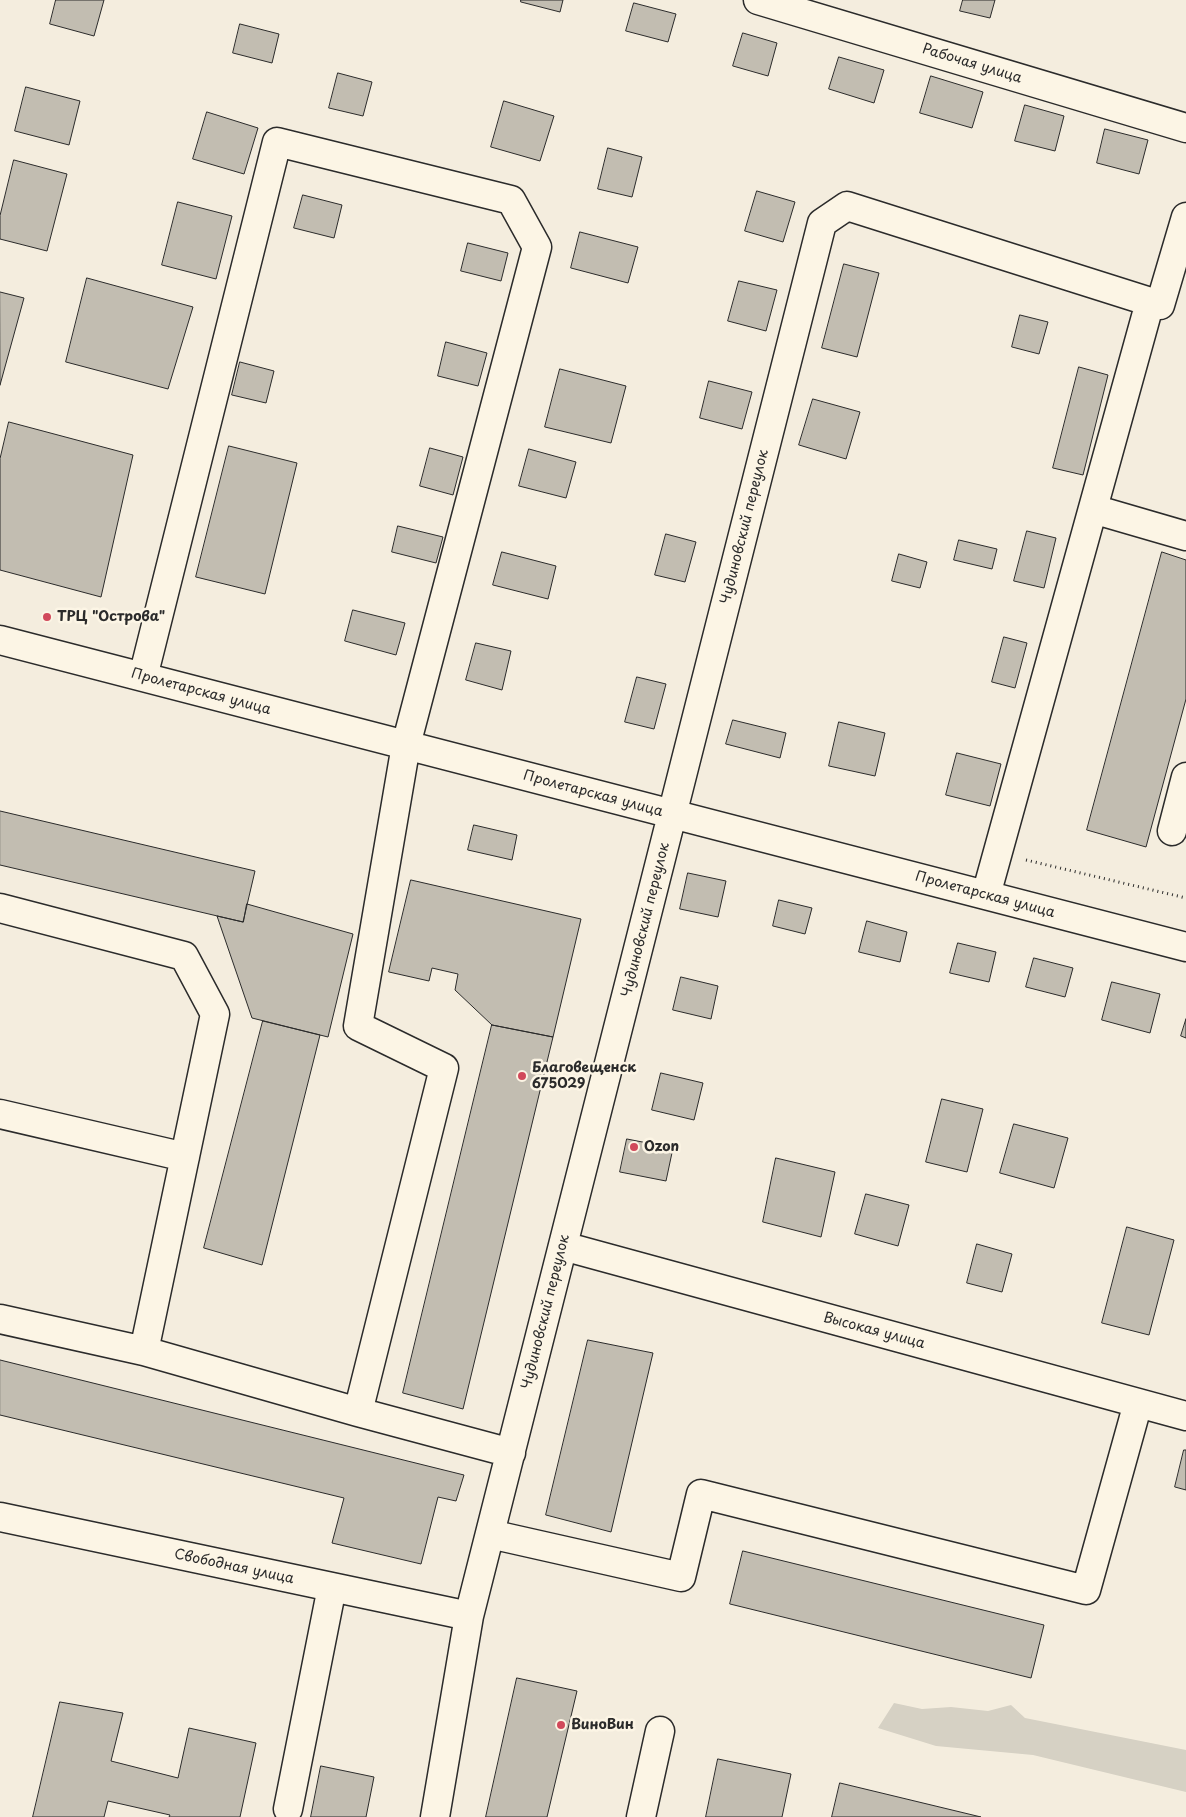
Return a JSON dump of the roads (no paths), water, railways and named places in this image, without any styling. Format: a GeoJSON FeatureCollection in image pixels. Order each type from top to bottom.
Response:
{"type":"FeatureCollection","features":[{"type":"Feature","properties":{"kind":"street","name":"Рабочая улица"},"geometry":{"type":"LineString","coordinates":[[758,0],[1186,128]]}},
{"type":"Feature","properties":{"kind":"street"},"geometry":{"type":"LineString","coordinates":[[142,677],[277,142],[511,200],[537,247],[406,745],[358,1026],[444,1068],[358,1412]]}},
{"type":"Feature","properties":{"kind":"street","name":"Чудиновский переулок"},"geometry":{"type":"LineString","coordinates":[[435,1817],[469,1616],[822,224],[847,206],[1150,302]]}},
{"type":"Feature","properties":{"kind":"street"},"geometry":{"type":"LineString","coordinates":[[986,895],[1150,302],[1160,305],[1186,217]]}},
{"type":"Feature","properties":{"kind":"street"},"geometry":{"type":"LineString","coordinates":[[1093,509],[1186,536]]}},
{"type":"Feature","properties":{"kind":"street","name":"Пролетарская улица"},"geometry":{"type":"LineString","coordinates":[[0,640],[1186,947]]}},
{"type":"Feature","properties":{"kind":"street"},"geometry":{"type":"LineString","coordinates":[[1172,831],[1186,777]]}},
{"type":"Feature","properties":{"kind":"street"},"geometry":{"type":"LineString","coordinates":[[0,908],[184,956],[215,1014],[144,1351]]}},
{"type":"Feature","properties":{"kind":"street"},"geometry":{"type":"LineString","coordinates":[[0,1114],[185,1157]]}},
{"type":"Feature","properties":{"kind":"street","name":"Высокая улица"},"geometry":{"type":"LineString","coordinates":[[563,1246],[1186,1416]]}},
{"type":"Feature","properties":{"kind":"street"},"geometry":{"type":"LineString","coordinates":[[0,1318],[144,1351],[511,1453]]}},
{"type":"Feature","properties":{"kind":"street"},"geometry":{"type":"LineString","coordinates":[[490,1534],[680,1576],[701,1494],[1086,1590],[1138,1403]]}},
{"type":"Feature","properties":{"kind":"street","name":"Свободная улица"},"geometry":{"type":"LineString","coordinates":[[0,1517],[469,1616]]}},
{"type":"Feature","properties":{"kind":"street"},"geometry":{"type":"LineString","coordinates":[[288,1809],[332,1588]]}},
{"type":"Feature","properties":{"kind":"street"},"geometry":{"type":"LineString","coordinates":[[641,1817],[660,1731]]}},
{"type":"Feature","properties":{"kind":"place","name":"ТРЦ \"Острова\""},"geometry":{"type":"Point","coordinates":[47,617]}},
{"type":"Feature","properties":{"kind":"place","name":"Благовещенск 675029"},"geometry":{"type":"Point","coordinates":[522,1076]}},
{"type":"Feature","properties":{"kind":"place","name":"Ozon"},"geometry":{"type":"Point","coordinates":[634,1147]}},
{"type":"Feature","properties":{"kind":"place","name":"ВиноВин"},"geometry":{"type":"Point","coordinates":[561,1725]}}]}
